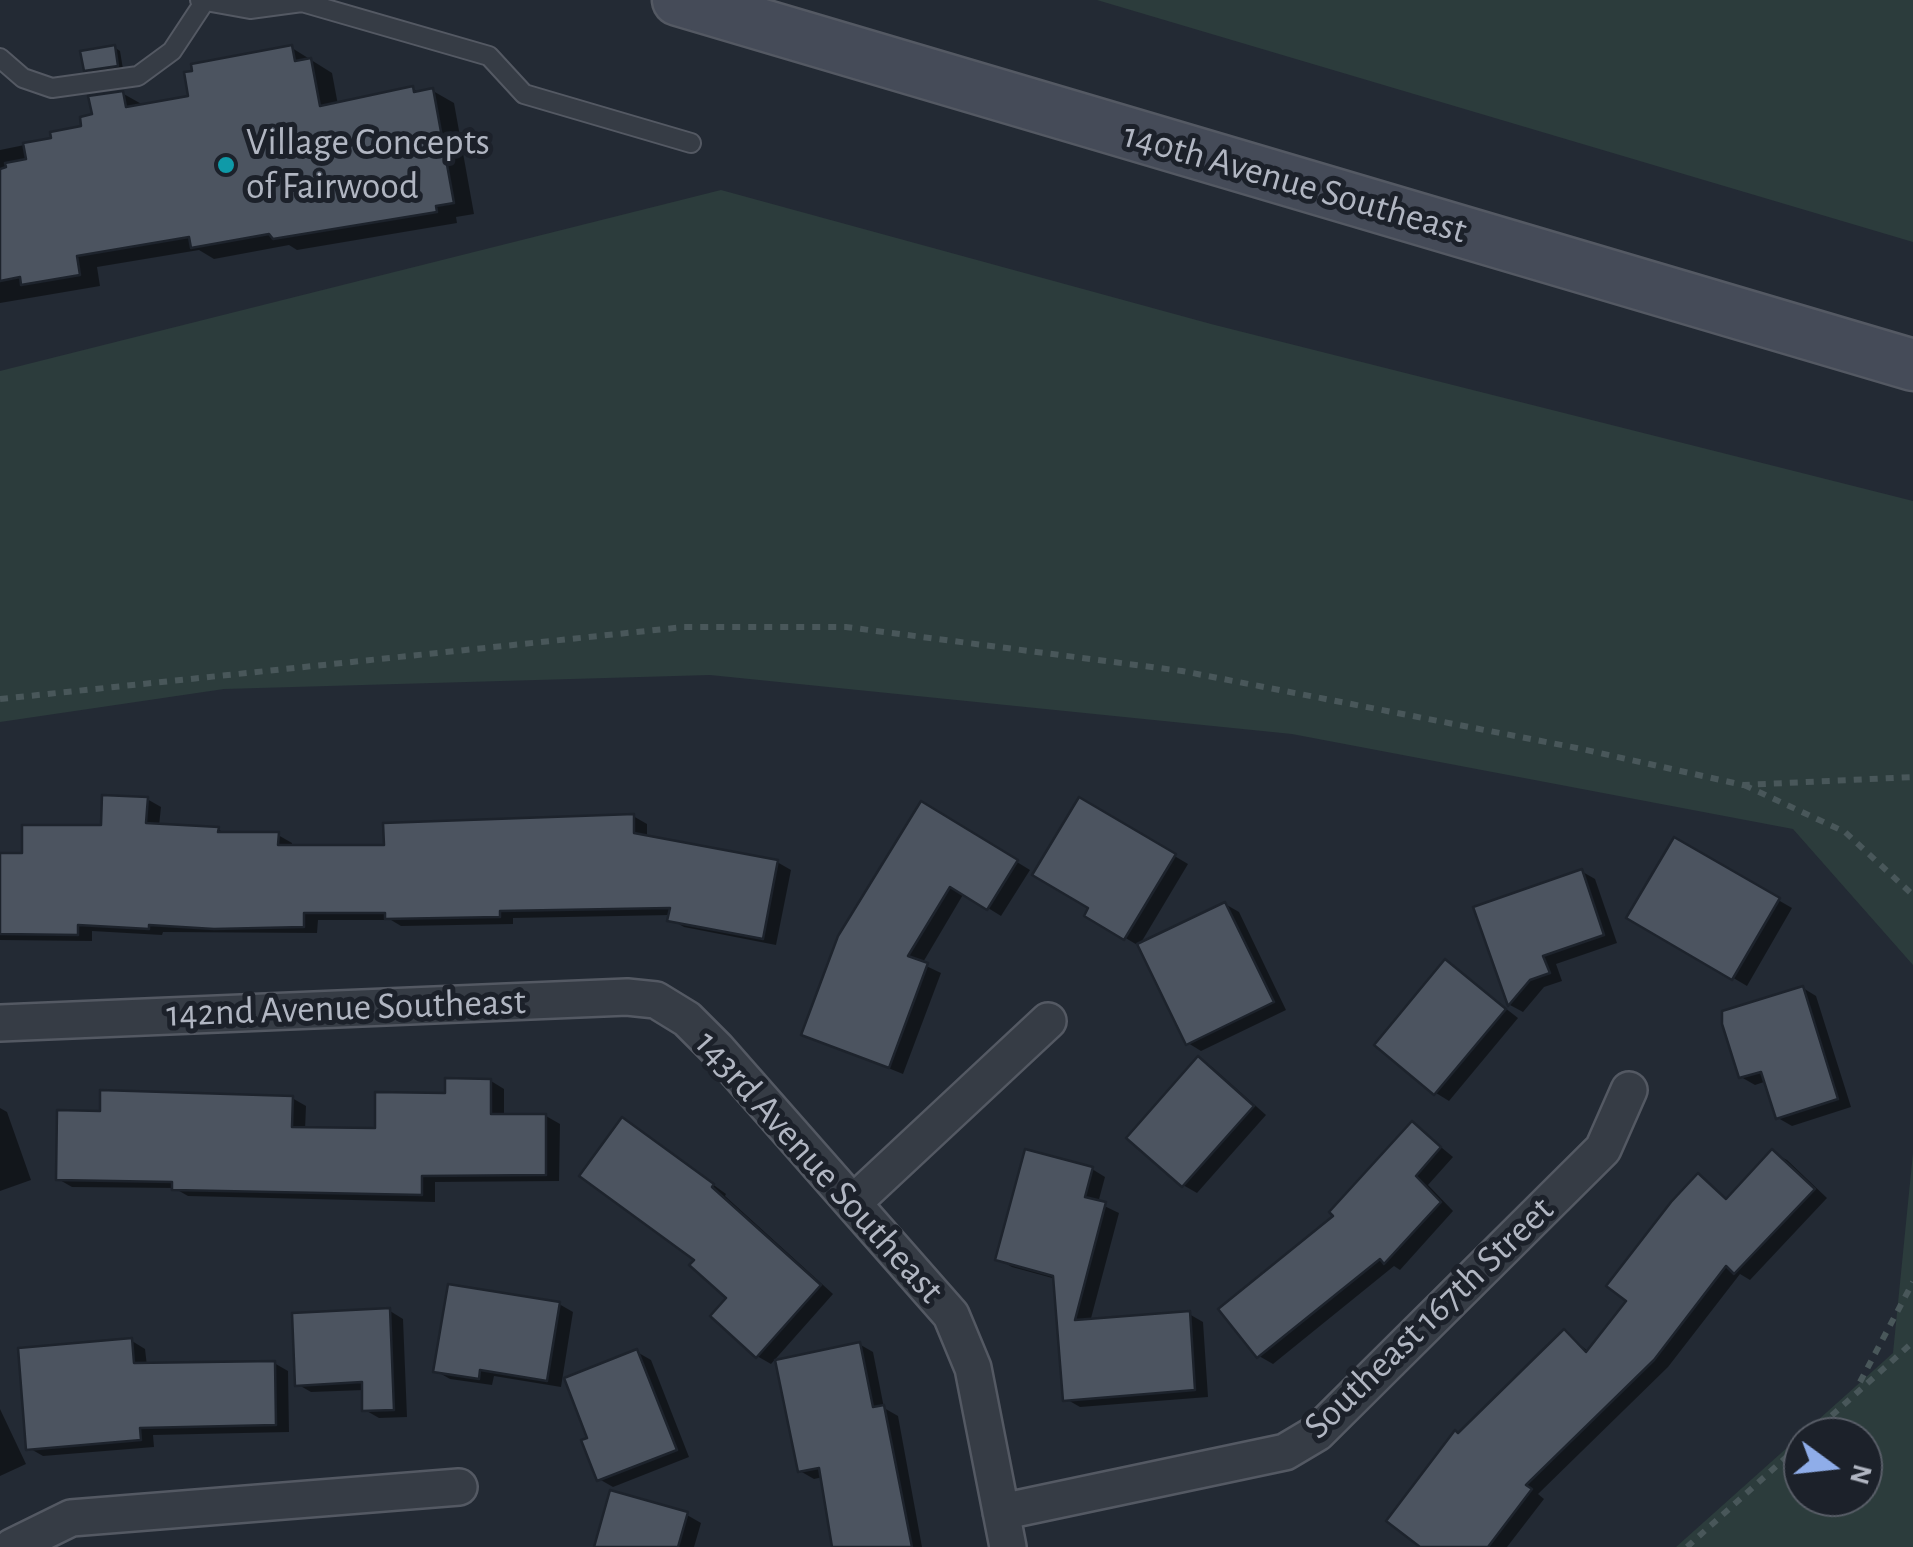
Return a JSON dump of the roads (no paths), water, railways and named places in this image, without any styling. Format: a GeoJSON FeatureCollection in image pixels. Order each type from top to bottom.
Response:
{"type":"FeatureCollection","features":[{"type":"Feature","properties":{"kind":"main road","name":"140th Avenue Southeast"},"geometry":{"type":"LineString","coordinates":[[678,0],[1913,365]]}},
{"type":"Feature","properties":{"kind":"street","name":"142nd Avenue Southeast"},"geometry":{"type":"LineString","coordinates":[[0,1023],[628,996],[656,1000],[687,1019]]}},
{"type":"Feature","properties":{"kind":"street","name":"143rd Avenue Southeast"},"geometry":{"type":"LineString","coordinates":[[687,1019],[951,1315],[973,1368],[1008,1547]]}},
{"type":"Feature","properties":{"kind":"street"},"geometry":{"type":"LineString","coordinates":[[853,1203],[1048,1021]]}},
{"type":"Feature","properties":{"kind":"street","name":"Southeast 167th Street"},"geometry":{"type":"LineString","coordinates":[[1002,1512],[1285,1452],[1318,1434],[1603,1149],[1629,1090]]}},
{"type":"Feature","properties":{"kind":"street"},"geometry":{"type":"LineString","coordinates":[[12,1547],[71,1518],[459,1486]]}},
{"type":"Feature","properties":{"kind":"lane"},"geometry":{"type":"LineString","coordinates":[[0,58],[23,78],[52,88],[138,76],[172,52],[202,0],[250,10],[302,2],[489,56],[524,94],[691,143]]}},
{"type":"Feature","properties":{"kind":"place","name":"Village Concepts of Fairwood"},"geometry":{"type":"Point","coordinates":[226,165]}}]}
